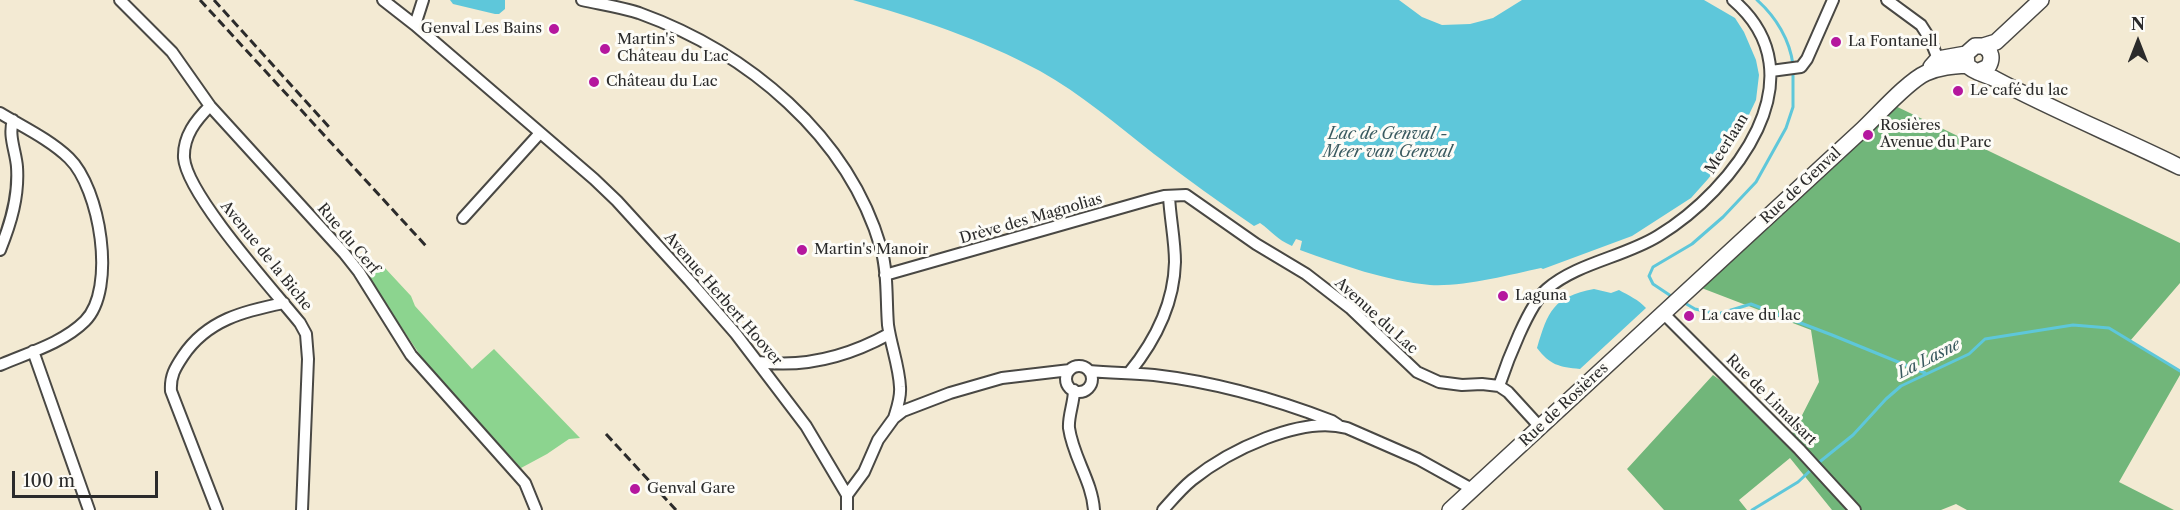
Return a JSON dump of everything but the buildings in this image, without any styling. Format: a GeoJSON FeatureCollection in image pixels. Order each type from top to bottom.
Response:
{"type":"FeatureCollection","features":[{"type":"Feature","properties":{"kind":"street","name":"Rue du Cerf"},"geometry":{"type":"LineString","coordinates":[[120,0],[172,52],[210,106],[359,272],[411,355],[525,483],[536,510]]}},
{"type":"Feature","properties":{"kind":"street","name":"Avenue Herbert Hoover"},"geometry":{"type":"LineString","coordinates":[[383,0],[415,25],[617,201],[689,280],[759,362],[817,442],[847,495],[847,510]]}},
{"type":"Feature","properties":{"kind":"street"},"geometry":{"type":"LineString","coordinates":[[415,25],[423,0]]}},
{"type":"Feature","properties":{"kind":"street"},"geometry":{"type":"LineString","coordinates":[[582,0],[637,13],[696,39],[734,61],[776,91],[824,140],[860,196],[881,250],[890,339],[901,388],[894,418]]}},
{"type":"Feature","properties":{"kind":"street","name":"Meerlaan"},"geometry":{"type":"LineString","coordinates":[[1499,386],[1535,303],[1546,289],[1576,272],[1657,237],[1682,220],[1710,196],[1730,174],[1756,131],[1767,106],[1771,71],[1770,56],[1758,27],[1747,12],[1733,0]]}},
{"type":"Feature","properties":{"kind":"street"},"geometry":{"type":"LineString","coordinates":[[1771,71],[1797,68],[1807,58],[1833,0]]}},
{"type":"Feature","properties":{"kind":"street"},"geometry":{"type":"LineString","coordinates":[[1887,0],[1921,25],[1938,59],[1982,57],[2041,0]]}},
{"type":"Feature","properties":{"kind":"street"},"geometry":{"type":"LineString","coordinates":[[1982,57],[2010,87],[2180,167]]}},
{"type":"Feature","properties":{"kind":"street","name":"Rue de Genval"},"geometry":{"type":"LineString","coordinates":[[1678,299],[1912,81],[1939,68],[1982,57]]}},
{"type":"Feature","properties":{"kind":"street","name":"Rue de Genval"},"geometry":{"type":"LineString","coordinates":[[1924,74],[1938,59]]}},
{"type":"Feature","properties":{"kind":"street","name":"Avenue de la Biche"},"geometry":{"type":"LineString","coordinates":[[210,106],[190,129],[184,159],[188,171],[212,213],[300,323],[306,334],[308,346],[302,510]]}},
{"type":"Feature","properties":{"kind":"street"},"geometry":{"type":"LineString","coordinates":[[0,112],[53,145],[70,159],[84,177],[93,198],[103,268],[102,288],[97,305],[87,320],[73,332],[0,365]]}},
{"type":"Feature","properties":{"kind":"street"},"geometry":{"type":"LineString","coordinates":[[0,250],[10,227],[17,185],[17,166],[11,132],[13,120]]}},
{"type":"Feature","properties":{"kind":"street"},"geometry":{"type":"LineString","coordinates":[[464,218],[540,133]]}},
{"type":"Feature","properties":{"kind":"street","name":"Drève des Magnolias"},"geometry":{"type":"LineString","coordinates":[[885,275],[1152,199],[1186,195]]}},
{"type":"Feature","properties":{"kind":"street","name":"Avenue du Lac"},"geometry":{"type":"LineString","coordinates":[[1186,195],[1256,244],[1306,274],[1350,308],[1417,372],[1439,382],[1499,386]]}},
{"type":"Feature","properties":{"kind":"street"},"geometry":{"type":"LineString","coordinates":[[1129,373],[1152,341],[1169,300],[1175,261],[1169,196]]}},
{"type":"Feature","properties":{"kind":"street","name":"Rue de Rosières"},"geometry":{"type":"LineString","coordinates":[[1450,510],[1678,299]]}},
{"type":"Feature","properties":{"kind":"street"},"geometry":{"type":"LineString","coordinates":[[217,510],[171,391],[173,371],[198,337],[212,326],[243,312],[284,303]]}},
{"type":"Feature","properties":{"kind":"street","name":"Rue de Limalsart"},"geometry":{"type":"LineString","coordinates":[[1663,313],[1799,449],[1855,510]]}},
{"type":"Feature","properties":{"kind":"street"},"geometry":{"type":"LineString","coordinates":[[759,362],[778,365],[804,364],[890,339]]}},
{"type":"Feature","properties":{"kind":"street"},"geometry":{"type":"LineString","coordinates":[[33,351],[89,510]]}},
{"type":"Feature","properties":{"kind":"street"},"geometry":{"type":"LineString","coordinates":[[847,495],[864,472],[878,440],[894,418],[903,411],[950,393],[1002,378],[1040,373],[1068,375],[1080,366],[1090,377]]}},
{"type":"Feature","properties":{"kind":"street"},"geometry":{"type":"LineString","coordinates":[[1094,510],[1091,491],[1075,452],[1069,427],[1078,391],[1090,377],[1106,373],[1129,373],[1198,382],[1291,405],[1418,459],[1472,489]]}},
{"type":"Feature","properties":{"kind":"street"},"geometry":{"type":"LineString","coordinates":[[1068,375],[1069,386],[1078,391]]}},
{"type":"Feature","properties":{"kind":"street"},"geometry":{"type":"LineString","coordinates":[[1499,386],[1508,392],[1540,428]]}},
{"type":"Feature","properties":{"kind":"street"},"geometry":{"type":"LineString","coordinates":[[1163,510],[1192,480],[1240,450],[1293,430],[1315,426],[1338,426]]}},
{"type":"Feature","properties":{"kind":"green space"},"geometry":{"type":"Polygon","coordinates":[[[1885,101],[2180,243],[2180,283],[2130,341],[2180,371],[2180,375],[2119,482],[2174,510],[1967,510],[1956,504],[1941,510],[1832,510],[1790,458],[1739,500],[1747,510],[1664,510],[1627,469],[1713,375],[1793,433],[1819,382],[1811,330],[1699,287],[1885,101]]]}},
{"type":"Feature","properties":{"kind":"green space"},"geometry":{"type":"Polygon","coordinates":[[[376,266],[385,268],[411,296],[415,306],[472,369],[494,349],[580,438],[569,439],[521,468],[426,364],[366,274],[376,266]]]}},
{"type":"Feature","properties":{"kind":"water"},"geometry":{"type":"Polygon","coordinates":[[[450,0],[505,0],[505,9],[495,14],[453,4],[450,0]]]}},
{"type":"Feature","properties":{"kind":"water","name":"Lac de Genval - Meer van Genval"},"geometry":{"type":"Polygon","coordinates":[[[853,0],[1399,0],[1422,17],[1442,25],[1470,24],[1493,18],[1522,0],[1704,0],[1735,18],[1756,60],[1759,75],[1756,100],[1735,144],[1708,179],[1691,198],[1632,236],[1543,269],[1471,282],[1430,285],[1364,272],[1300,250],[1302,241],[1296,239],[1292,246],[1260,223],[1254,226],[1084,100],[1040,71],[948,30],[853,0]]]}},
{"type":"Feature","properties":{"kind":"water"},"geometry":{"type":"Polygon","coordinates":[[[1594,289],[1611,293],[1619,290],[1646,308],[1580,369],[1551,362],[1537,348],[1549,315],[1561,301],[1569,296],[1594,289]]]}},
{"type":"Feature","properties":{"kind":"waterway"},"geometry":{"type":"LineString","coordinates":[[1757,0],[1781,30],[1789,47],[1793,65]]}},
{"type":"Feature","properties":{"kind":"waterway"},"geometry":{"type":"LineString","coordinates":[[1671,296],[1653,284],[1649,276],[1653,267],[1692,244],[1723,217],[1756,182],[1786,128],[1793,107],[1793,72]]}},
{"type":"Feature","properties":{"kind":"waterway"},"geometry":{"type":"LineString","coordinates":[[1683,302],[1695,309],[1718,314],[1751,304],[1925,373]]}},
{"type":"Feature","properties":{"kind":"waterway","name":"La Lasne"},"geometry":{"type":"LineString","coordinates":[[1817,464],[1853,435],[1901,386],[1969,354],[1985,339],[2073,325],[2109,328],[2180,371]]}},
{"type":"Feature","properties":{"kind":"waterway","name":"La Lasne"},"geometry":{"type":"LineString","coordinates":[[1752,510],[1798,482],[1812,469]]}},
{"type":"Feature","properties":{"kind":"railway"},"geometry":{"type":"LineString","coordinates":[[200,0],[426,246]]}},
{"type":"Feature","properties":{"kind":"railway"},"geometry":{"type":"LineString","coordinates":[[214,0],[329,127]]}},
{"type":"Feature","properties":{"kind":"railway"},"geometry":{"type":"LineString","coordinates":[[606,434],[676,510]]}},
{"type":"Feature","properties":{"kind":"place","name":"Genval Les Bains"},"geometry":{"type":"Point","coordinates":[554,29]}},
{"type":"Feature","properties":{"kind":"place","name":"La Fontanell"},"geometry":{"type":"Point","coordinates":[1836,42]}},
{"type":"Feature","properties":{"kind":"place","name":"Martin's Château du Lac"},"geometry":{"type":"Point","coordinates":[605,49]}},
{"type":"Feature","properties":{"kind":"place","name":"Château du Lac"},"geometry":{"type":"Point","coordinates":[594,82]}},
{"type":"Feature","properties":{"kind":"place","name":"Le café du lac"},"geometry":{"type":"Point","coordinates":[1958,91]}},
{"type":"Feature","properties":{"kind":"place","name":"Rosières Avenue du Parc"},"geometry":{"type":"Point","coordinates":[1868,135]}},
{"type":"Feature","properties":{"kind":"place","name":"Martin's Manoir"},"geometry":{"type":"Point","coordinates":[802,250]}},
{"type":"Feature","properties":{"kind":"place","name":"Laguna"},"geometry":{"type":"Point","coordinates":[1503,296]}},
{"type":"Feature","properties":{"kind":"place","name":"La cave du lac"},"geometry":{"type":"Point","coordinates":[1689,316]}},
{"type":"Feature","properties":{"kind":"place","name":"Genval Gare"},"geometry":{"type":"Point","coordinates":[635,489]}}]}
